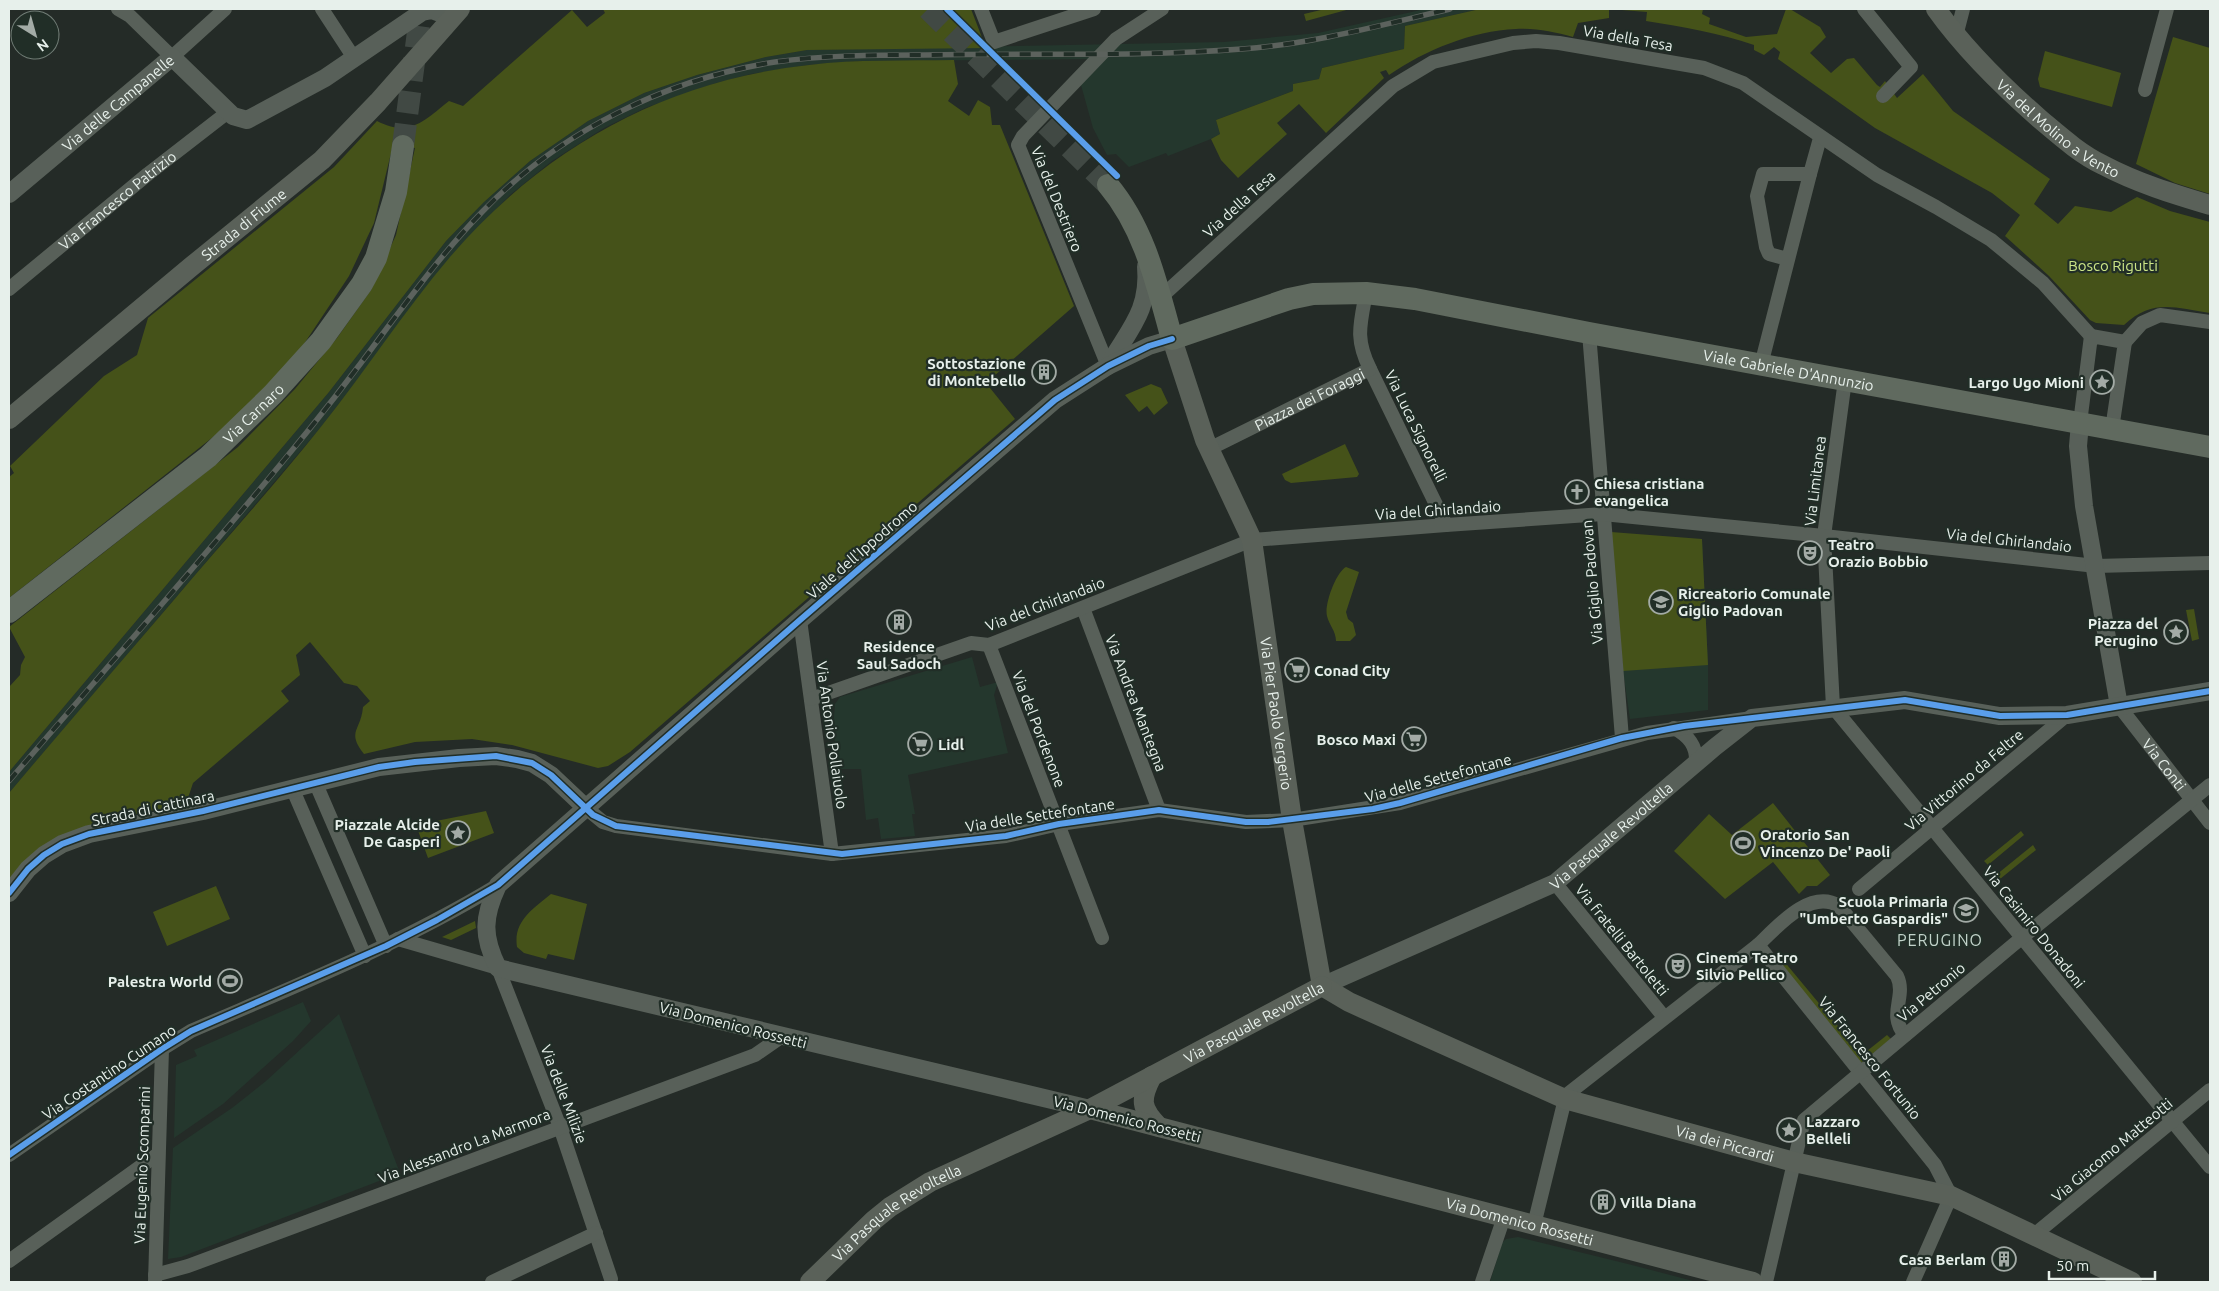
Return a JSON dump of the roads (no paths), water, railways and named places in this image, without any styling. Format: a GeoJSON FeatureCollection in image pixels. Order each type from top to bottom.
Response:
{"type":"FeatureCollection","features":[{"type":"Feature","properties":{"kind":"main road","name":"Via del Molino a Vento"},"geometry":{"type":"LineString","coordinates":[[1936,9],[1956,36],[1990,74],[2021,103],[2081,152],[2101,165],[2139,182],[2210,205]]}},
{"type":"Feature","properties":{"kind":"main road","name":"Strada di Fiume"},"geometry":{"type":"LineString","coordinates":[[9,420],[192,266],[316,165],[367,114],[456,13]]}},
{"type":"Feature","properties":{"kind":"main road","name":"Via Carnaro"},"geometry":{"type":"LineString","coordinates":[[9,612],[208,457],[273,394],[314,348],[338,319],[376,258],[396,192],[403,146]]}},
{"type":"Feature","properties":{"kind":"main road"},"geometry":{"type":"LineString","coordinates":[[1108,185],[1136,226],[1161,297],[1189,395],[1209,449]]}},
{"type":"Feature","properties":{"kind":"main road"},"geometry":{"type":"LineString","coordinates":[[1172,339],[1289,299],[1313,294],[1366,292]]}},
{"type":"Feature","properties":{"kind":"main road","name":"Viale Gabriele D'Annunzio"},"geometry":{"type":"LineString","coordinates":[[1366,292],[1414,299],[2210,447]]}},
{"type":"Feature","properties":{"kind":"main road","name":"Via Pier Paolo Vergerio"},"geometry":{"type":"LineString","coordinates":[[1209,449],[1252,540],[1292,820],[1322,986]]}},
{"type":"Feature","properties":{"kind":"main road","name":"Via Pasquale Revoltella"},"geometry":{"type":"LineString","coordinates":[[810,1282],[874,1220],[930,1182],[1090,1109],[1322,986]]}},
{"type":"Feature","properties":{"kind":"main road","name":"Via dei Piccardi"},"geometry":{"type":"LineString","coordinates":[[1322,986],[1349,1002],[1565,1099],[1794,1162],[1951,1196],[2132,1282]]}},
{"type":"Feature","properties":{"kind":"main road"},"geometry":{"type":"LineString","coordinates":[[1152,1076],[1143,1101],[1144,1108],[1150,1118],[1159,1127]]}},
{"type":"Feature","properties":{"kind":"main road","name":"Via Domenico Rossetti"},"geometry":{"type":"LineString","coordinates":[[1090,1109],[1753,1282]]}},
{"type":"Feature","properties":{"kind":"street"},"geometry":{"type":"LineString","coordinates":[[118,9],[130,16],[228,112],[240,119],[254,117],[326,78],[422,12],[432,10],[456,13]]}},
{"type":"Feature","properties":{"kind":"street","name":"Via delle Campanelle"},"geometry":{"type":"LineString","coordinates":[[9,194],[172,57],[225,9]]}},
{"type":"Feature","properties":{"kind":"street"},"geometry":{"type":"LineString","coordinates":[[322,9],[354,58]]}},
{"type":"Feature","properties":{"kind":"street"},"geometry":{"type":"LineString","coordinates":[[981,9],[994,42],[1094,9]]}},
{"type":"Feature","properties":{"kind":"street","name":"Via del Destriero"},"geometry":{"type":"LineString","coordinates":[[1108,366],[1018,146],[1023,136],[1116,39],[1162,9]]}},
{"type":"Feature","properties":{"kind":"street"},"geometry":{"type":"LineString","coordinates":[[1864,9],[1911,67],[1883,96]]}},
{"type":"Feature","properties":{"kind":"street"},"geometry":{"type":"LineString","coordinates":[[1956,36],[1963,9]]}},
{"type":"Feature","properties":{"kind":"street"},"geometry":{"type":"LineString","coordinates":[[2145,90],[2167,9]]}},
{"type":"Feature","properties":{"kind":"street","name":"Via della Tesa"},"geometry":{"type":"LineString","coordinates":[[1161,297],[1393,86],[1412,73],[1442,60],[1513,43],[1536,41],[1559,43],[1704,68],[1743,82],[1820,138],[1877,175],[1991,240],[2043,283],[2091,336]]}},
{"type":"Feature","properties":{"kind":"street","name":"Via Francesco Patrizio"},"geometry":{"type":"LineString","coordinates":[[9,289],[148,174],[228,112]]}},
{"type":"Feature","properties":{"kind":"street"},"geometry":{"type":"LineString","coordinates":[[1761,364],[1820,138]]}},
{"type":"Feature","properties":{"kind":"street"},"geometry":{"type":"LineString","coordinates":[[1788,259],[1769,254],[1766,247],[1758,206],[1759,185],[1763,174],[1810,174]]}},
{"type":"Feature","properties":{"kind":"street"},"geometry":{"type":"LineString","coordinates":[[1108,366],[1138,317],[1145,300],[1147,280],[1145,260],[1136,226]]}},
{"type":"Feature","properties":{"kind":"street","name":"Piazza dei Foraggi"},"geometry":{"type":"LineString","coordinates":[[1209,449],[1370,369],[1362,353],[1359,340],[1366,292]]}},
{"type":"Feature","properties":{"kind":"street"},"geometry":{"type":"LineString","coordinates":[[2112,429],[2125,342],[2142,323],[2160,316],[2210,322]]}},
{"type":"Feature","properties":{"kind":"street","name":"Via Giglio Padovan"},"geometry":{"type":"LineString","coordinates":[[1589,333],[1622,738]]}},
{"type":"Feature","properties":{"kind":"street"},"geometry":{"type":"LineString","coordinates":[[2125,342],[2091,336],[2078,446],[2080,476],[2119,706],[2210,691]]}},
{"type":"Feature","properties":{"kind":"street","name":"Viale dell'Ippodromo"},"geometry":{"type":"LineString","coordinates":[[586,808],[1055,400],[1108,366],[1149,346],[1172,339]]}},
{"type":"Feature","properties":{"kind":"street","name":"Via Luca Signorelli"},"geometry":{"type":"LineString","coordinates":[[1370,369],[1446,525]]}},
{"type":"Feature","properties":{"kind":"street","name":"Via Limitanea"},"geometry":{"type":"LineString","coordinates":[[1833,707],[1824,536],[1845,380]]}},
{"type":"Feature","properties":{"kind":"street","name":"Via del Ghirlandaio"},"geometry":{"type":"LineString","coordinates":[[811,699],[971,643],[989,645],[1252,540],[1603,514],[2096,566]]}},
{"type":"Feature","properties":{"kind":"street"},"geometry":{"type":"LineString","coordinates":[[2096,566],[2210,563]]}},
{"type":"Feature","properties":{"kind":"street","name":"Via Andrea Mantegna"},"geometry":{"type":"LineString","coordinates":[[1083,608],[1159,810]]}},
{"type":"Feature","properties":{"kind":"street","name":"Via Antonio Pollaiuolo"},"geometry":{"type":"LineString","coordinates":[[800,620],[832,854]]}},
{"type":"Feature","properties":{"kind":"street","name":"Via del Pordenone"},"geometry":{"type":"LineString","coordinates":[[989,645],[1102,938]]}},
{"type":"Feature","properties":{"kind":"street","name":"Via delle Settefontane"},"geometry":{"type":"LineString","coordinates":[[586,808],[604,822],[616,826],[832,854],[1006,836],[1059,824],[1159,810],[1246,822],[1292,820],[1373,809],[1400,803],[1622,738],[1674,728],[1833,707],[1905,700],[2000,716],[2067,715],[2119,706]]}},
{"type":"Feature","properties":{"kind":"street","name":"Via Conti"},"geometry":{"type":"LineString","coordinates":[[2119,706],[2210,823]]}},
{"type":"Feature","properties":{"kind":"street","name":"Via Casimiro Donadoni"},"geometry":{"type":"LineString","coordinates":[[1833,707],[2210,1167]]}},
{"type":"Feature","properties":{"kind":"street","name":"Via Vittorino da Feltre"},"geometry":{"type":"LineString","coordinates":[[1859,889],[2067,715]]}},
{"type":"Feature","properties":{"kind":"street","name":"Via Pasquale Revoltella"},"geometry":{"type":"LineString","coordinates":[[1322,986],[1555,883],[1752,718]]}},
{"type":"Feature","properties":{"kind":"street"},"geometry":{"type":"LineString","coordinates":[[1674,728],[1690,739],[1696,756],[1696,763]]}},
{"type":"Feature","properties":{"kind":"street"},"geometry":{"type":"LineString","coordinates":[[496,756],[532,763],[551,775],[586,808],[498,885],[472,901],[365,956],[293,790],[380,768],[424,761],[496,756]]}},
{"type":"Feature","properties":{"kind":"street"},"geometry":{"type":"LineString","coordinates":[[316,784],[386,946]]}},
{"type":"Feature","properties":{"kind":"street","name":"Via Petronio"},"geometry":{"type":"LineString","coordinates":[[1766,1282],[1804,1120],[2022,938],[2210,785]]}},
{"type":"Feature","properties":{"kind":"street","name":"Strada di Cattinara"},"geometry":{"type":"LineString","coordinates":[[9,893],[28,869],[44,855],[62,844],[90,834],[293,790]]}},
{"type":"Feature","properties":{"kind":"street","name":"Via fratelli Bartoletti"},"geometry":{"type":"LineString","coordinates":[[1555,883],[1664,1017]]}},
{"type":"Feature","properties":{"kind":"street"},"geometry":{"type":"LineString","coordinates":[[498,885],[486,915],[490,953],[498,968]]}},
{"type":"Feature","properties":{"kind":"street"},"geometry":{"type":"LineString","coordinates":[[1534,1225],[1565,1099],[1573,1088],[1758,945],[1781,922],[1804,907],[1823,901],[1832,901],[1839,906],[1897,976],[1901,984],[1896,1022],[1905,1035]]}},
{"type":"Feature","properties":{"kind":"street"},"geometry":{"type":"LineString","coordinates":[[398,939],[498,968]]}},
{"type":"Feature","properties":{"kind":"street","name":"Via Francesco Fortunio"},"geometry":{"type":"LineString","coordinates":[[1758,945],[1936,1165],[1951,1196]]}},
{"type":"Feature","properties":{"kind":"street","name":"Via Costantino Cumano"},"geometry":{"type":"LineString","coordinates":[[9,1155],[162,1049],[192,1032],[365,956]]}},
{"type":"Feature","properties":{"kind":"street","name":"Via Domenico Rossetti"},"geometry":{"type":"LineString","coordinates":[[498,968],[780,1037],[1090,1109]]}},
{"type":"Feature","properties":{"kind":"street","name":"Via delle Milizie"},"geometry":{"type":"LineString","coordinates":[[498,968],[560,1127],[611,1279]]}},
{"type":"Feature","properties":{"kind":"street","name":"Via Alessandro La Marmora"},"geometry":{"type":"LineString","coordinates":[[155,1279],[754,1055],[780,1037]]}},
{"type":"Feature","properties":{"kind":"street","name":"Via Eugenio Scomparini"},"geometry":{"type":"LineString","coordinates":[[155,1279],[162,1049]]}},
{"type":"Feature","properties":{"kind":"street","name":"Via Giacomo Matteotti"},"geometry":{"type":"LineString","coordinates":[[2034,1235],[2210,1090]]}},
{"type":"Feature","properties":{"kind":"street"},"geometry":{"type":"LineString","coordinates":[[9,1261],[158,1154]]}},
{"type":"Feature","properties":{"kind":"street"},"geometry":{"type":"LineString","coordinates":[[1913,1282],[1951,1196]]}},
{"type":"Feature","properties":{"kind":"street"},"geometry":{"type":"LineString","coordinates":[[1482,1282],[1504,1217]]}},
{"type":"Feature","properties":{"kind":"street"},"geometry":{"type":"LineString","coordinates":[[492,1282],[596,1233]]}},
{"type":"Feature","properties":{"kind":"tunnel"},"geometry":{"type":"LineString","coordinates":[[403,146],[421,9]]}},
{"type":"Feature","properties":{"kind":"tunnel"},"geometry":{"type":"LineString","coordinates":[[928,9],[1108,185]]}},
{"type":"Feature","properties":{"kind":"railway"},"geometry":{"type":"LineString","coordinates":[[9,781],[250,501],[349,378],[444,254],[469,226],[512,183],[545,157],[616,113],[694,81],[734,70],[775,62],[850,56],[1124,54],[1268,47],[1321,38],[1450,9]]}},
{"type":"Feature","properties":{"kind":"place","name":"Sottostazione di Montebello"},"geometry":{"type":"Point","coordinates":[1044,372]}},
{"type":"Feature","properties":{"kind":"place","name":"Largo Ugo Mioni"},"geometry":{"type":"Point","coordinates":[2102,382]}},
{"type":"Feature","properties":{"kind":"place","name":"Chiesa cristiana evangelica"},"geometry":{"type":"Point","coordinates":[1577,492]}},
{"type":"Feature","properties":{"kind":"place","name":"Teatro Orazio Bobbio"},"geometry":{"type":"Point","coordinates":[1810,553]}},
{"type":"Feature","properties":{"kind":"place","name":"Ricreatorio Comunale Giglio Padovan"},"geometry":{"type":"Point","coordinates":[1661,602]}},
{"type":"Feature","properties":{"kind":"place","name":"Residence Saul Sadoch"},"geometry":{"type":"Point","coordinates":[899,622]}},
{"type":"Feature","properties":{"kind":"place","name":"Piazza del Perugino"},"geometry":{"type":"Point","coordinates":[2176,632]}},
{"type":"Feature","properties":{"kind":"place","name":"Conad City"},"geometry":{"type":"Point","coordinates":[1297,670]}},
{"type":"Feature","properties":{"kind":"place","name":"Bosco Maxi"},"geometry":{"type":"Point","coordinates":[1414,739]}},
{"type":"Feature","properties":{"kind":"place","name":"Lidl"},"geometry":{"type":"Point","coordinates":[920,744]}},
{"type":"Feature","properties":{"kind":"place","name":"Piazzale Alcide De Gasperi"},"geometry":{"type":"Point","coordinates":[458,833]}},
{"type":"Feature","properties":{"kind":"place","name":"Oratorio San Vincenzo De' Paoli"},"geometry":{"type":"Point","coordinates":[1743,843]}},
{"type":"Feature","properties":{"kind":"place","name":"Scuola Primaria \"Umberto Gaspardis\""},"geometry":{"type":"Point","coordinates":[1966,910]}},
{"type":"Feature","properties":{"kind":"place","name":"Cinema Teatro Silvio Pellico"},"geometry":{"type":"Point","coordinates":[1678,966]}},
{"type":"Feature","properties":{"kind":"place","name":"Palestra World"},"geometry":{"type":"Point","coordinates":[230,981]}},
{"type":"Feature","properties":{"kind":"place","name":"Lazzaro Belleli"},"geometry":{"type":"Point","coordinates":[1789,1130]}},
{"type":"Feature","properties":{"kind":"place","name":"Villa Diana"},"geometry":{"type":"Point","coordinates":[1603,1202]}},
{"type":"Feature","properties":{"kind":"place","name":"Casa Berlam"},"geometry":{"type":"Point","coordinates":[2004,1259]}},
{"type":"Feature","properties":{"kind":"district","name":"PERUGINO"},"geometry":{"type":"Point","coordinates":[1940,940]}},
{"type":"Feature","properties":{"kind":"park label","name":"Bosco Rigutti"},"geometry":{"type":"Point","coordinates":[2113,265]}}]}
